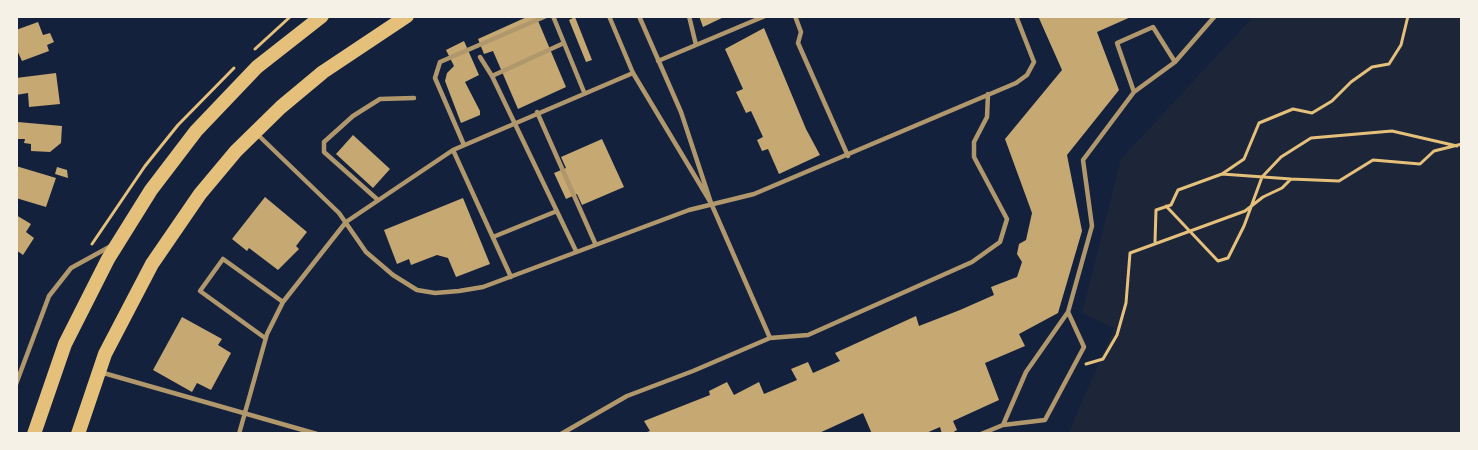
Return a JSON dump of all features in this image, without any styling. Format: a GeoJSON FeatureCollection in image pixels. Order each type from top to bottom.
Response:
{"type":"FeatureCollection","features":[{"type":"Feature","properties":{"kind":"main road"},"geometry":{"type":"LineString","coordinates":[[34,434],[65,344],[118,242],[151,190],[196,131],[257,67],[322,16]]}},
{"type":"Feature","properties":{"kind":"main road"},"geometry":{"type":"LineString","coordinates":[[78,434],[105,354],[152,264],[200,194],[255,133],[323,72],[407,16]]}},
{"type":"Feature","properties":{"kind":"lane"},"geometry":{"type":"LineString","coordinates":[[464,145],[435,78],[440,62],[546,16]]}},
{"type":"Feature","properties":{"kind":"lane"},"geometry":{"type":"LineString","coordinates":[[553,16],[584,92]]}},
{"type":"Feature","properties":{"kind":"lane"},"geometry":{"type":"LineString","coordinates":[[609,16],[633,73],[711,203]]}},
{"type":"Feature","properties":{"kind":"lane"},"geometry":{"type":"LineString","coordinates":[[639,16],[681,112],[711,203],[770,338]]}},
{"type":"Feature","properties":{"kind":"lane"},"geometry":{"type":"LineString","coordinates":[[689,16],[696,45]]}},
{"type":"Feature","properties":{"kind":"lane"},"geometry":{"type":"LineString","coordinates":[[658,60],[765,16]]}},
{"type":"Feature","properties":{"kind":"lane"},"geometry":{"type":"LineString","coordinates":[[795,16],[801,32],[798,43],[848,156]]}},
{"type":"Feature","properties":{"kind":"lane"},"geometry":{"type":"LineString","coordinates":[[255,133],[346,222],[366,252],[417,290],[435,293],[459,291],[483,287],[512,277],[595,243],[711,203],[754,194],[1016,83],[1027,75],[1034,62],[1016,16]]}},
{"type":"Feature","properties":{"kind":"lane"},"geometry":{"type":"LineString","coordinates":[[1003,425],[1026,372],[1068,312],[1092,226],[1083,160],[1134,92],[1175,62],[1215,16]]}},
{"type":"Feature","properties":{"kind":"lane"},"geometry":{"type":"LineString","coordinates":[[1134,92],[1117,43],[1153,27],[1175,62]]}},
{"type":"Feature","properties":{"kind":"lane"},"geometry":{"type":"LineString","coordinates":[[492,76],[564,43]]}},
{"type":"Feature","properties":{"kind":"lane"},"geometry":{"type":"LineString","coordinates":[[480,57],[492,76],[576,251]]}},
{"type":"Feature","properties":{"kind":"lane"},"geometry":{"type":"LineString","coordinates":[[239,434],[265,338],[283,302],[346,222],[453,150],[537,112],[633,73]]}},
{"type":"Feature","properties":{"kind":"lane"},"geometry":{"type":"LineString","coordinates":[[561,434],[627,396],[770,338],[808,334],[972,262],[1000,242],[1007,219],[974,158],[974,142],[987,117],[988,94]]}},
{"type":"Feature","properties":{"kind":"lane"},"geometry":{"type":"LineString","coordinates":[[378,200],[324,152],[324,142],[353,116],[380,99],[414,98]]}},
{"type":"Feature","properties":{"kind":"lane"},"geometry":{"type":"LineString","coordinates":[[537,112],[595,243]]}},
{"type":"Feature","properties":{"kind":"lane"},"geometry":{"type":"LineString","coordinates":[[453,150],[512,277]]}},
{"type":"Feature","properties":{"kind":"lane"},"geometry":{"type":"LineString","coordinates":[[494,237],[557,211]]}},
{"type":"Feature","properties":{"kind":"lane"},"geometry":{"type":"LineString","coordinates":[[16,384],[49,296],[70,268],[118,242]]}},
{"type":"Feature","properties":{"kind":"lane"},"geometry":{"type":"LineString","coordinates":[[265,338],[200,291],[223,259],[283,302]]}},
{"type":"Feature","properties":{"kind":"lane"},"geometry":{"type":"LineString","coordinates":[[981,434],[1003,425],[1045,420],[1084,347],[1068,312]]}},
{"type":"Feature","properties":{"kind":"lane"},"geometry":{"type":"LineString","coordinates":[[99,372],[317,434]]}},
{"type":"Feature","properties":{"kind":"path"},"geometry":{"type":"LineString","coordinates":[[1155,242],[1156,210],[1171,205],[1178,190],[1222,174],[1244,159],[1259,123],[1293,109],[1312,113],[1332,101],[1351,82],[1372,67],[1389,64],[1401,45],[1408,16]]}},
{"type":"Feature","properties":{"kind":"path"},"geometry":{"type":"LineString","coordinates":[[1166,206],[1218,261],[1228,258],[1262,177],[1281,157],[1311,138],[1392,131],[1460,146]]}},
{"type":"Feature","properties":{"kind":"path"},"geometry":{"type":"LineString","coordinates":[[1222,174],[1339,181],[1373,159],[1420,164],[1434,151],[1460,146]]}},
{"type":"Feature","properties":{"kind":"path"},"geometry":{"type":"LineString","coordinates":[[1073,368],[1103,359],[1117,335],[1126,303],[1130,253],[1155,242],[1190,232],[1250,207],[1282,188],[1291,179]]}},
{"type":"Feature","properties":{"kind":"shaded area"},"geometry":{"type":"Polygon","coordinates":[[[1253,17],[1461,17],[1461,433],[1068,434],[1114,328],[1082,313],[1121,159],[1253,17]]]}},
{"type":"Feature","properties":{"kind":"building"},"geometry":{"type":"Polygon","coordinates":[[[529,16],[536,16],[566,87],[518,109],[493,51],[484,54],[478,39],[529,16]]]}},
{"type":"Feature","properties":{"kind":"building"},"geometry":{"type":"Polygon","coordinates":[[[699,16],[726,16],[703,27],[699,16]]]}},
{"type":"Feature","properties":{"kind":"building"},"geometry":{"type":"Polygon","coordinates":[[[1038,16],[1133,16],[1097,32],[1119,90],[1067,155],[1082,231],[1058,313],[1019,334],[1025,346],[985,363],[999,400],[953,421],[957,430],[950,434],[942,434],[940,427],[924,434],[872,434],[863,413],[817,434],[644,433],[650,431],[644,421],[710,395],[709,391],[727,382],[734,395],[759,382],[764,394],[797,380],[791,369],[808,362],[813,373],[840,361],[835,353],[916,316],[919,326],[960,310],[994,295],[991,287],[1017,277],[1022,262],[1017,254],[1019,244],[1026,240],[1032,213],[1005,139],[1062,70],[1038,16]]]}},
{"type":"Feature","properties":{"kind":"building"},"geometry":{"type":"Polygon","coordinates":[[[575,17],[592,60],[586,62],[569,20],[575,17]]]}},
{"type":"Feature","properties":{"kind":"building"},"geometry":{"type":"Polygon","coordinates":[[[38,22],[43,35],[50,33],[54,42],[47,45],[49,51],[22,61],[16,48],[16,30],[38,22]]]}},
{"type":"Feature","properties":{"kind":"building"},"geometry":{"type":"Polygon","coordinates":[[[764,28],[806,129],[820,155],[779,174],[768,149],[762,151],[757,140],[763,137],[751,111],[746,113],[736,92],[743,89],[725,49],[764,28]]]}},
{"type":"Feature","properties":{"kind":"building"},"geometry":{"type":"Polygon","coordinates":[[[464,41],[479,75],[465,82],[480,115],[461,123],[445,81],[447,73],[454,66],[446,50],[464,41]]]}},
{"type":"Feature","properties":{"kind":"building"},"geometry":{"type":"Polygon","coordinates":[[[56,73],[60,104],[29,107],[28,93],[16,95],[16,78],[56,73]]]}},
{"type":"Feature","properties":{"kind":"building"},"geometry":{"type":"Polygon","coordinates":[[[18,122],[62,126],[61,143],[50,152],[31,151],[31,144],[24,143],[25,139],[17,139],[18,122]]]}},
{"type":"Feature","properties":{"kind":"building"},"geometry":{"type":"Polygon","coordinates":[[[353,135],[390,169],[373,188],[336,154],[353,135]]]}},
{"type":"Feature","properties":{"kind":"building"},"geometry":{"type":"Polygon","coordinates":[[[602,139],[624,187],[582,205],[577,194],[566,199],[554,173],[566,168],[561,157],[602,139]]]}},
{"type":"Feature","properties":{"kind":"building"},"geometry":{"type":"Polygon","coordinates":[[[16,166],[56,178],[46,207],[16,198],[16,166]]]}},
{"type":"Feature","properties":{"kind":"building"},"geometry":{"type":"Polygon","coordinates":[[[57,167],[67,170],[68,178],[55,174],[57,167]]]}},
{"type":"Feature","properties":{"kind":"building"},"geometry":{"type":"Polygon","coordinates":[[[265,197],[307,232],[296,246],[299,249],[278,270],[249,248],[247,251],[232,239],[265,197]]]}},
{"type":"Feature","properties":{"kind":"building"},"geometry":{"type":"Polygon","coordinates":[[[463,198],[490,264],[456,277],[448,258],[437,255],[411,265],[409,259],[397,264],[384,230],[463,198]]]}},
{"type":"Feature","properties":{"kind":"building"},"geometry":{"type":"Polygon","coordinates":[[[16,215],[31,224],[26,232],[34,238],[23,255],[16,250],[16,215]]]}},
{"type":"Feature","properties":{"kind":"building"},"geometry":{"type":"Polygon","coordinates":[[[182,317],[222,339],[218,345],[231,353],[211,390],[197,383],[192,392],[153,370],[182,317]]]}}]}
